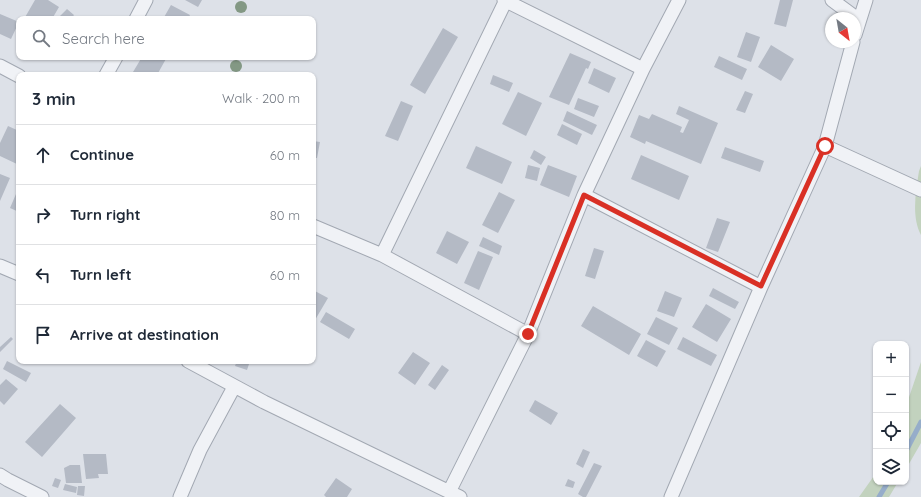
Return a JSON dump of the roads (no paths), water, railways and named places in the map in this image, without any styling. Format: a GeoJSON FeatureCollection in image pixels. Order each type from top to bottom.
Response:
{"type":"FeatureCollection","features":[{"type":"Feature","properties":{"kind":"street"},"geometry":{"type":"LineString","coordinates":[[138,16],[146,0]]}},
{"type":"Feature","properties":{"kind":"street"},"geometry":{"type":"LineString","coordinates":[[382,255],[505,0],[642,69]]}},
{"type":"Feature","properties":{"kind":"street"},"geometry":{"type":"LineString","coordinates":[[193,364],[234,387],[455,494],[528,334],[584,195],[642,69],[679,0]]}},
{"type":"Feature","properties":{"kind":"street"},"geometry":{"type":"LineString","coordinates":[[832,0],[848,12]]}},
{"type":"Feature","properties":{"kind":"street"},"geometry":{"type":"LineString","coordinates":[[861,14],[866,0]]}},
{"type":"Feature","properties":{"kind":"street"},"geometry":{"type":"LineString","coordinates":[[671,497],[761,286],[825,146],[851,48]]}},
{"type":"Feature","properties":{"kind":"street"},"geometry":{"type":"LineString","coordinates":[[108,72],[114,60]]}},
{"type":"Feature","properties":{"kind":"street"},"geometry":{"type":"LineString","coordinates":[[0,66],[16,74]]}},
{"type":"Feature","properties":{"kind":"street"},"geometry":{"type":"LineString","coordinates":[[825,146],[921,190]]}},
{"type":"Feature","properties":{"kind":"street"},"geometry":{"type":"LineString","coordinates":[[584,195],[761,286]]}},
{"type":"Feature","properties":{"kind":"street"},"geometry":{"type":"LineString","coordinates":[[316,227],[382,255],[528,334]]}},
{"type":"Feature","properties":{"kind":"street"},"geometry":{"type":"LineString","coordinates":[[0,266],[16,270]]}},
{"type":"Feature","properties":{"kind":"street"},"geometry":{"type":"LineString","coordinates":[[180,497],[200,450],[234,387]]}},
{"type":"Feature","properties":{"kind":"street"},"geometry":{"type":"LineString","coordinates":[[0,475],[42,497]]}},
{"type":"Feature","properties":{"kind":"waterway"},"geometry":{"type":"LineString","coordinates":[[907,449],[921,422]]}},
{"type":"Feature","properties":{"kind":"waterway"},"geometry":{"type":"LineString","coordinates":[[879,497],[886,485]]}}]}
